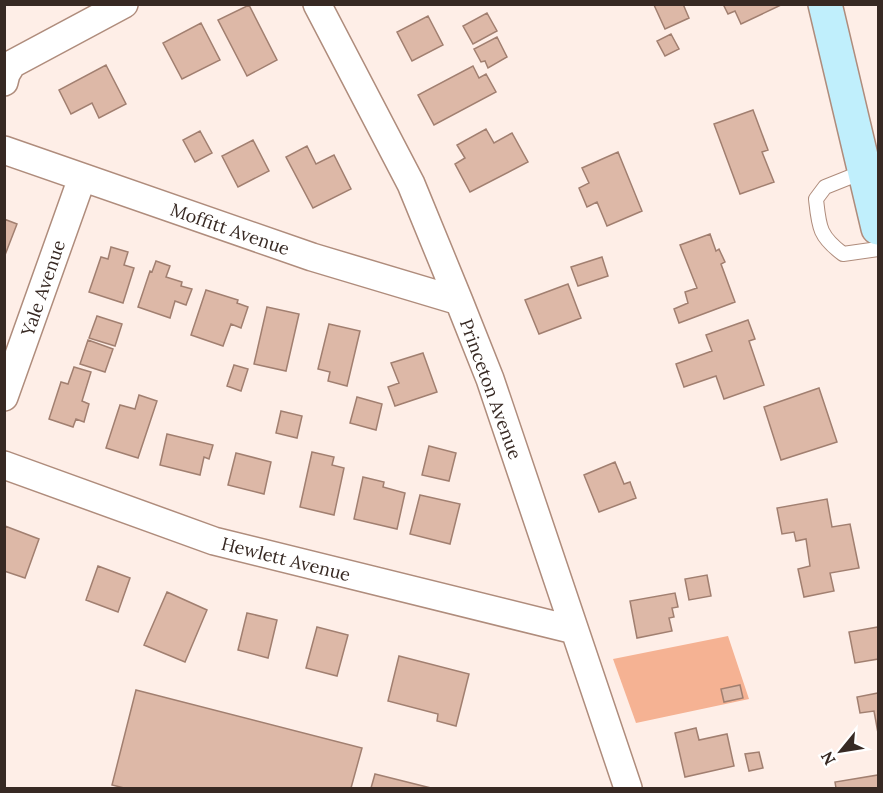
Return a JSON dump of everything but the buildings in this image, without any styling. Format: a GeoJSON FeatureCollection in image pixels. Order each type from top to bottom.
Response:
{"type":"FeatureCollection","features":[{"type":"Feature","properties":{"kind":"main road"},"geometry":{"type":"LineString","coordinates":[[825,4],[879,228]]}},
{"type":"Feature","properties":{"kind":"street"},"geometry":{"type":"LineString","coordinates":[[4,82],[12,64],[124,4]]}},
{"type":"Feature","properties":{"kind":"street","name":"Princeton Avenue"},"geometry":{"type":"LineString","coordinates":[[317,4],[411,184],[490,379],[628,789]]}},
{"type":"Feature","properties":{"kind":"street","name":"Moffitt Avenue"},"geometry":{"type":"LineString","coordinates":[[4,150],[312,257],[459,301]]}},
{"type":"Feature","properties":{"kind":"street","name":"Yale Avenue"},"geometry":{"type":"LineString","coordinates":[[4,397],[82,178]]}},
{"type":"Feature","properties":{"kind":"street","name":"Hewlett Avenue"},"geometry":{"type":"LineString","coordinates":[[4,465],[214,541],[574,630]]}},
{"type":"Feature","properties":{"kind":"lane"},"geometry":{"type":"LineString","coordinates":[[865,171],[825,187],[816,198],[818,224],[828,242],[843,254],[879,249]]}},
{"type":"Feature","properties":{"kind":"shaded area"},"geometry":{"type":"Polygon","coordinates":[[[728,636],[749,699],[636,723],[613,659],[728,636]]]}}]}
